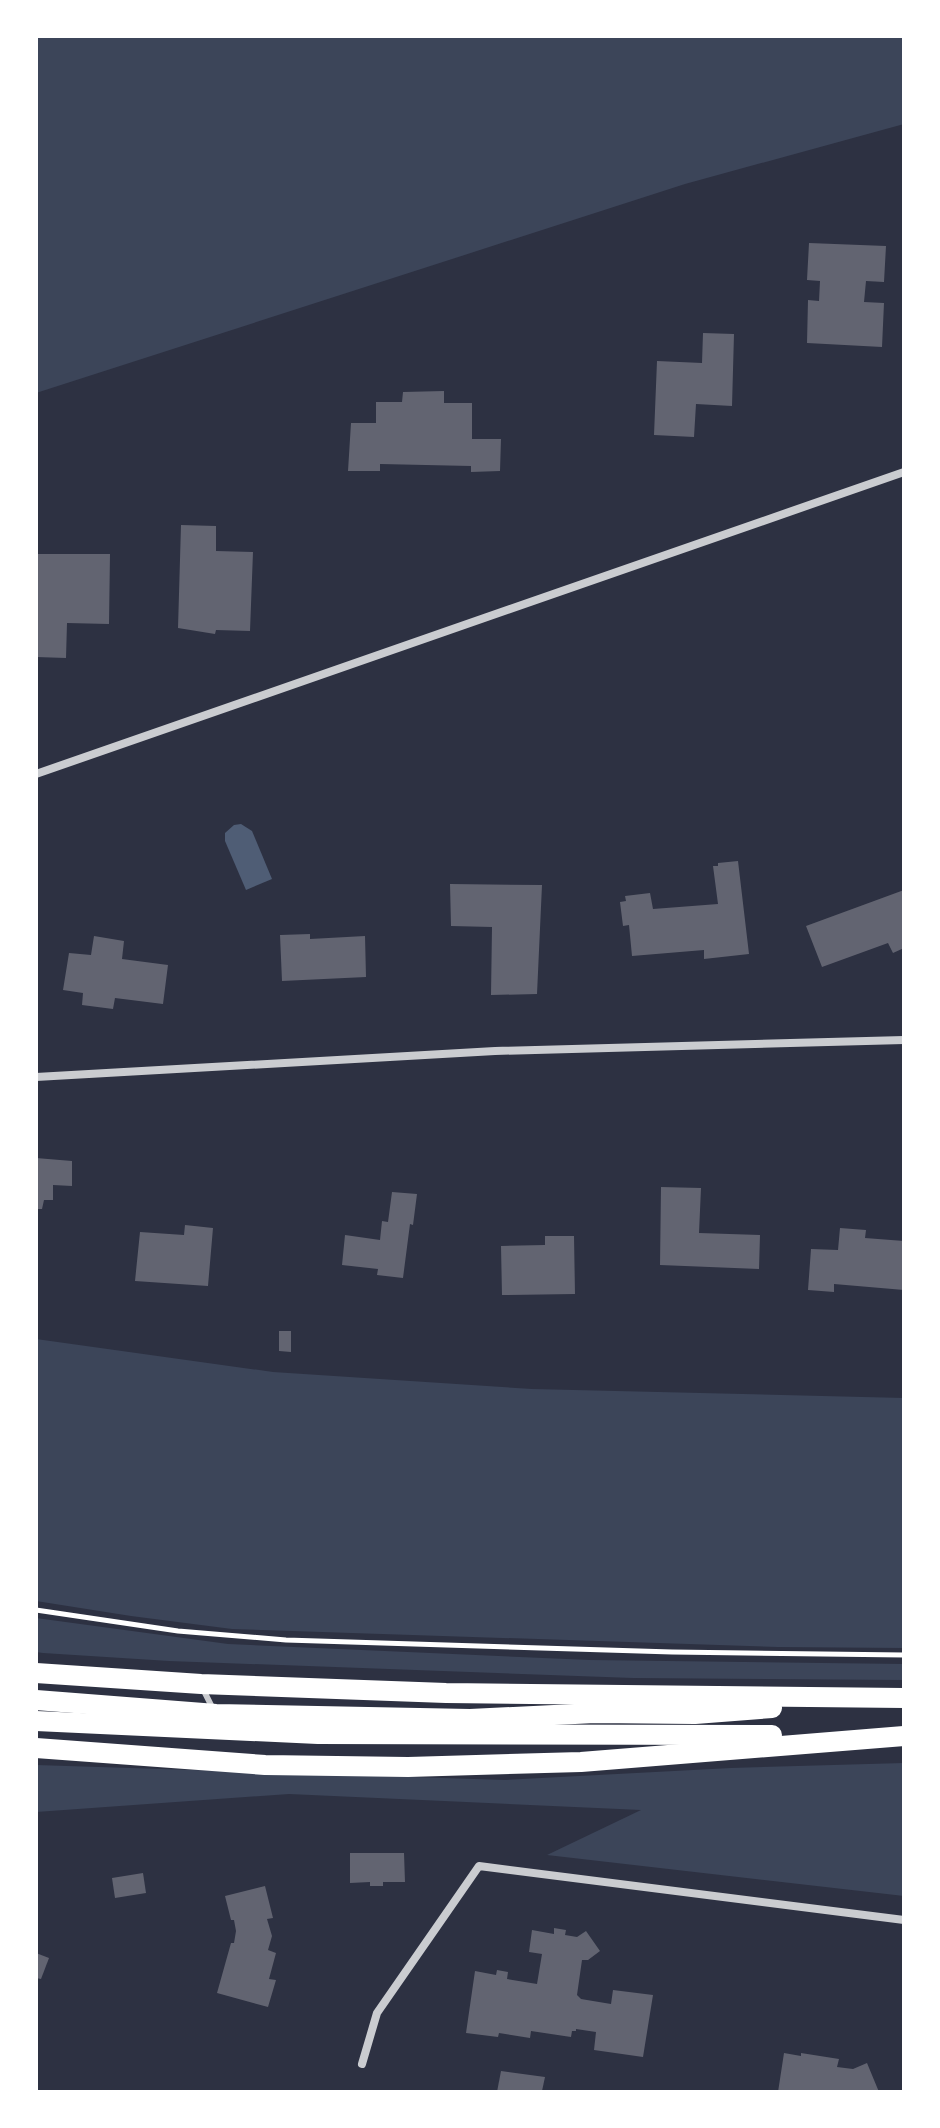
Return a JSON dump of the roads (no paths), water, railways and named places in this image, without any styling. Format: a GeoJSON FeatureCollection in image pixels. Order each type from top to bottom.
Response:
{"type":"FeatureCollection","features":[{"type":"Feature","properties":{"kind":"main road"},"geometry":{"type":"LineString","coordinates":[[36,1673],[201,1684],[446,1693],[902,1698]]}},
{"type":"Feature","properties":{"kind":"main road"},"geometry":{"type":"LineString","coordinates":[[36,1700],[216,1714],[470,1719],[595,1713],[695,1714],[902,1698]]}},
{"type":"Feature","properties":{"kind":"main road"},"geometry":{"type":"LineString","coordinates":[[36,1721],[318,1734],[904,1736]]}},
{"type":"Feature","properties":{"kind":"main road"},"geometry":{"type":"LineString","coordinates":[[36,1748],[265,1765],[408,1767],[581,1762],[904,1736]]}},
{"type":"Feature","properties":{"kind":"street"},"geometry":{"type":"LineString","coordinates":[[36,774],[904,472]]}},
{"type":"Feature","properties":{"kind":"street"},"geometry":{"type":"LineString","coordinates":[[36,1077],[495,1051],[904,1040]]}},
{"type":"Feature","properties":{"kind":"street"},"geometry":{"type":"LineString","coordinates":[[362,2064],[377,2013],[479,1866],[904,1920]]}},
{"type":"Feature","properties":{"kind":"lane"},"geometry":{"type":"LineString","coordinates":[[201,1684],[216,1714]]}}]}
